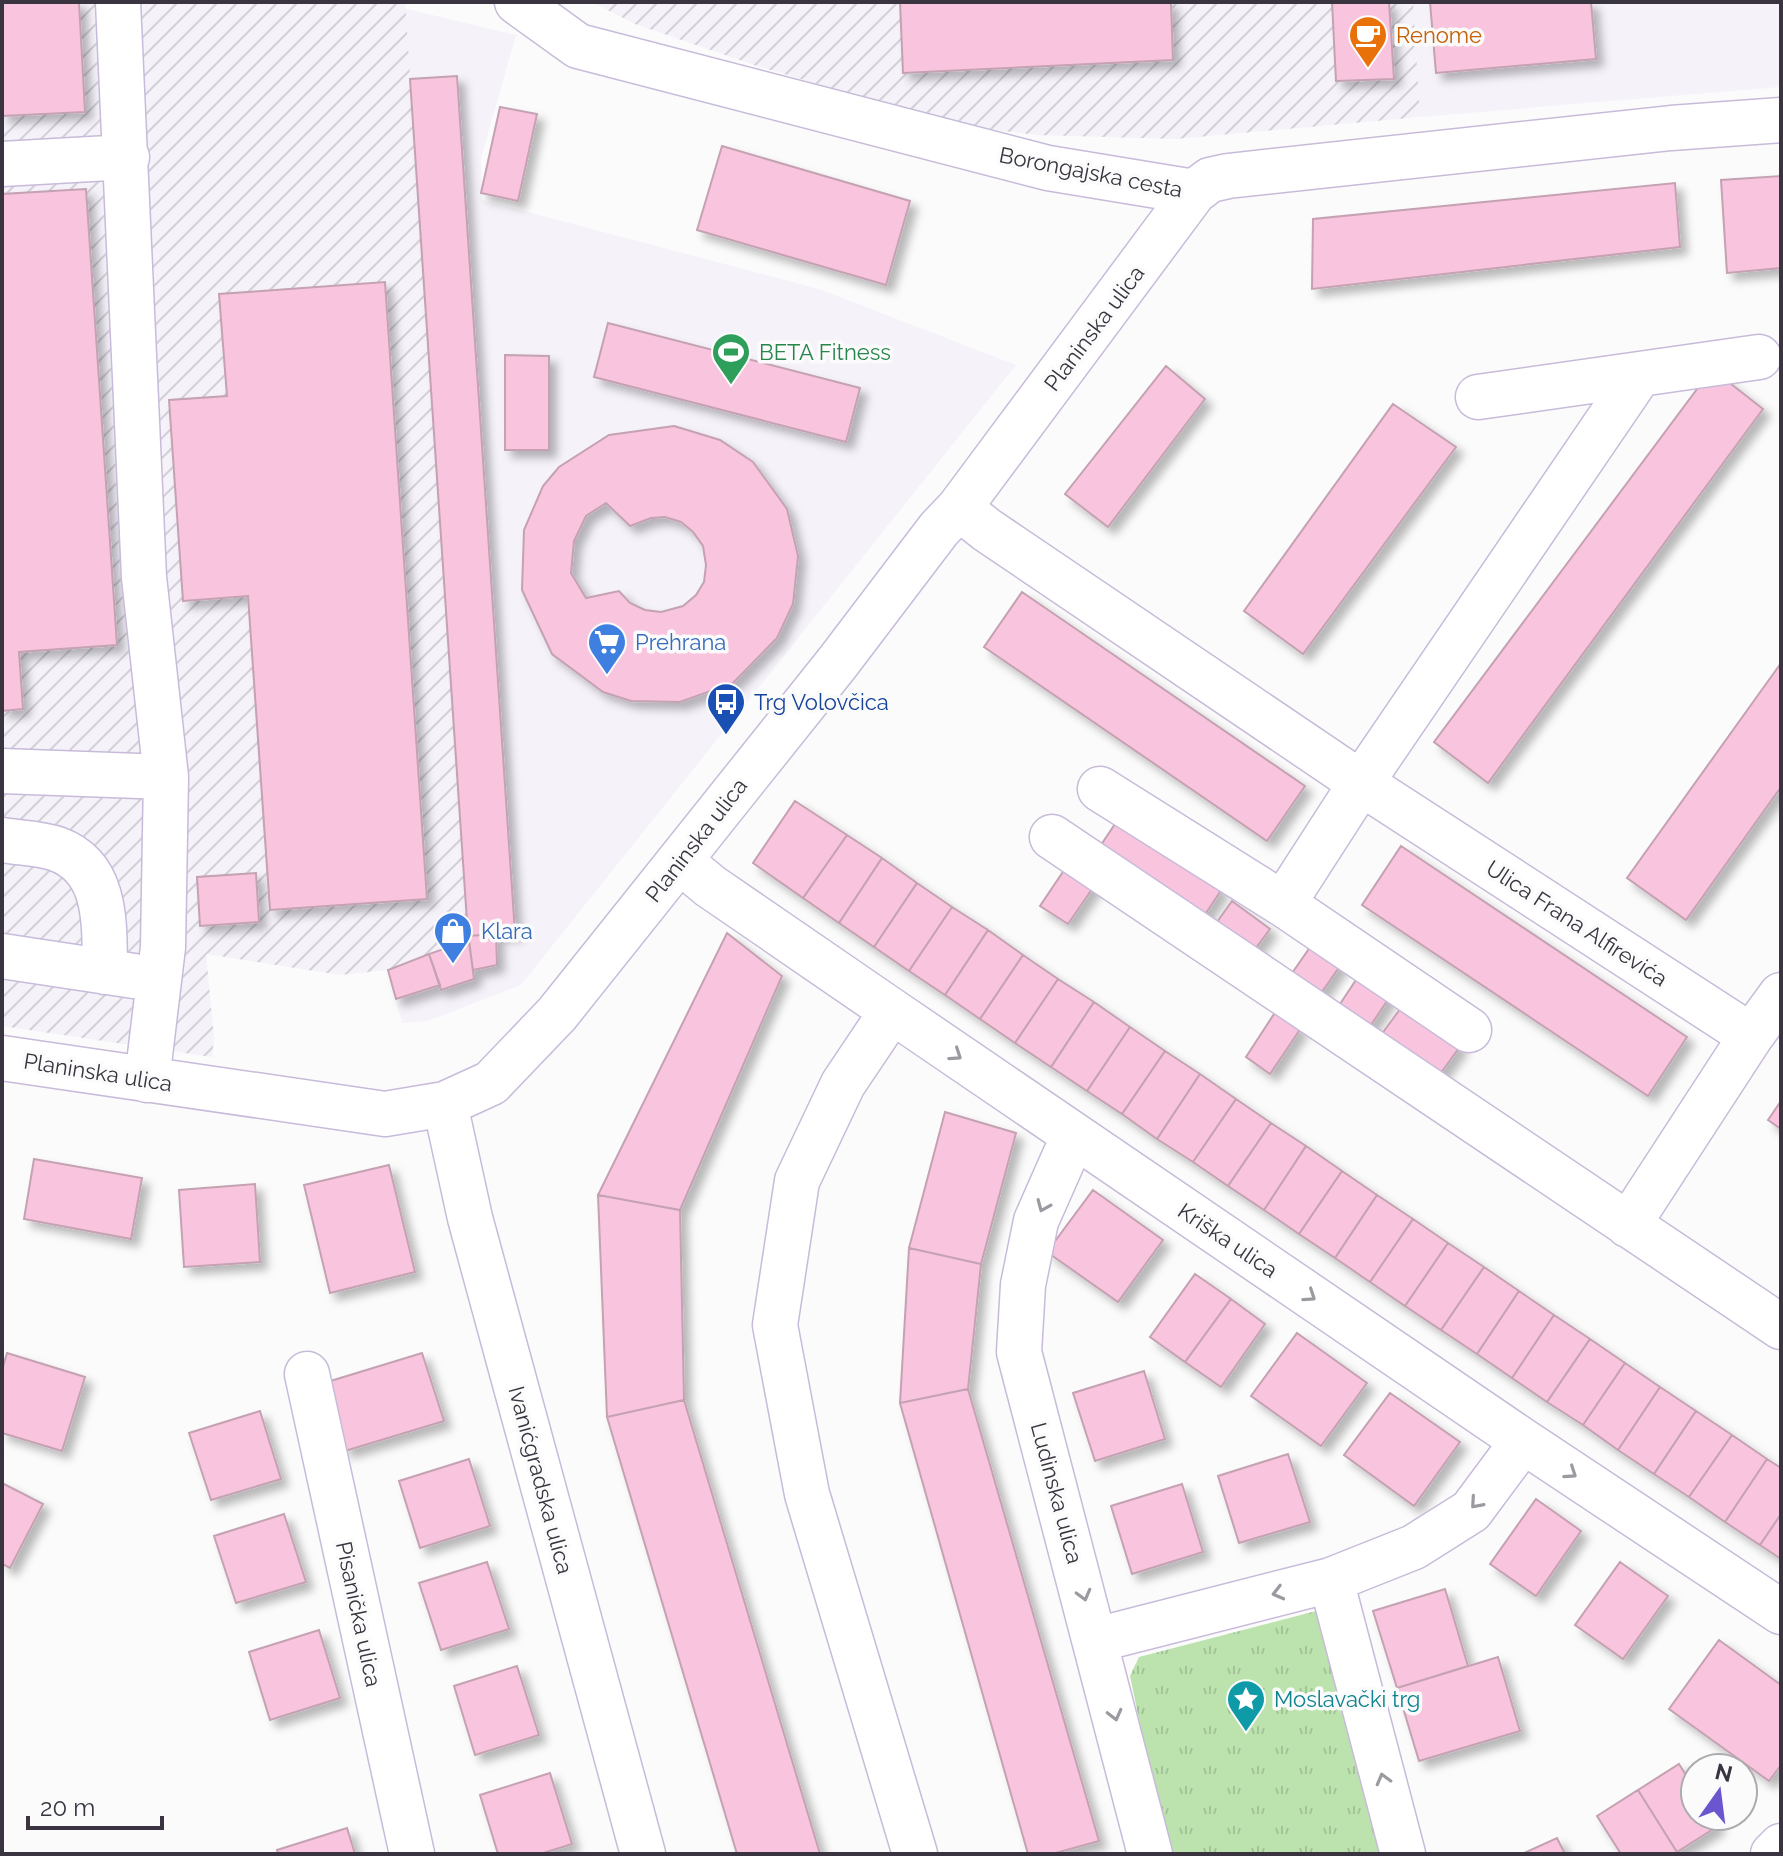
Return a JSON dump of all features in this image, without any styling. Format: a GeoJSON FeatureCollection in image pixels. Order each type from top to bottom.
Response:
{"type":"FeatureCollection","features":[{"type":"Feature","properties":{"kind":"street"},"geometry":{"type":"LineString","coordinates":[[118,2],[144,577],[166,777],[163,947],[147,1080]]}},
{"type":"Feature","properties":{"kind":"street","name":"Borongajska cesta"},"geometry":{"type":"LineString","coordinates":[[517,2],[578,46],[1048,168],[1194,192],[1210,180],[1228,176],[1671,128],[1781,120]]}},
{"type":"Feature","properties":{"kind":"street"},"geometry":{"type":"LineString","coordinates":[[2,164],[127,157]]}},
{"type":"Feature","properties":{"kind":"street","name":"Planinska ulica"},"geometry":{"type":"LineString","coordinates":[[2,1058],[385,1114],[445,1104],[491,1083],[557,1014],[838,662],[939,529],[959,508],[1194,192]]}},
{"type":"Feature","properties":{"kind":"street"},"geometry":{"type":"LineString","coordinates":[[1478,397],[1759,357]]}},
{"type":"Feature","properties":{"kind":"street"},"geometry":{"type":"LineString","coordinates":[[1283,904],[1361,783],[1639,375]]}},
{"type":"Feature","properties":{"kind":"street","name":"Ulica Frana Alfirevića"},"geometry":{"type":"LineString","coordinates":[[959,508],[1361,783],[1751,1036]]}},
{"type":"Feature","properties":{"kind":"street"},"geometry":{"type":"LineString","coordinates":[[2,771],[166,777]]}},
{"type":"Feature","properties":{"kind":"street"},"geometry":{"type":"LineString","coordinates":[[1100,789],[1283,904],[1469,1030]]}},
{"type":"Feature","properties":{"kind":"street"},"geometry":{"type":"LineString","coordinates":[[1052,837],[1781,1327]]}},
{"type":"Feature","properties":{"kind":"street"},"geometry":{"type":"LineString","coordinates":[[2,840],[56,849],[75,858],[89,871],[99,889],[104,922],[105,972]]}},
{"type":"Feature","properties":{"kind":"street","name":"Kriška ulica"},"geometry":{"type":"LineString","coordinates":[[680,861],[710,886],[892,1011],[1523,1441],[1781,1612]]}},
{"type":"Feature","properties":{"kind":"street"},"geometry":{"type":"LineString","coordinates":[[2,956],[160,980]]}},
{"type":"Feature","properties":{"kind":"street"},"geometry":{"type":"LineString","coordinates":[[1628,1225],[1781,995]]}},
{"type":"Feature","properties":{"kind":"street"},"geometry":{"type":"LineString","coordinates":[[892,1011],[843,1084],[797,1181],[775,1325],[807,1494],[915,1854]]}},
{"type":"Feature","properties":{"kind":"street","name":"Ivanićgradska ulica"},"geometry":{"type":"LineString","coordinates":[[445,1104],[470,1218],[643,1854]]}},
{"type":"Feature","properties":{"kind":"street","name":"Ludinska ulica"},"geometry":{"type":"LineString","coordinates":[[1074,1135],[1036,1221],[1023,1285],[1019,1352],[1150,1854]]}},
{"type":"Feature","properties":{"kind":"street","name":"Pisanička ulica"},"geometry":{"type":"LineString","coordinates":[[307,1374],[412,1854]]}},
{"type":"Feature","properties":{"kind":"street"},"geometry":{"type":"LineString","coordinates":[[1096,1640],[1331,1580],[1414,1547],[1471,1511],[1523,1441]]}},
{"type":"Feature","properties":{"kind":"street"},"geometry":{"type":"LineString","coordinates":[[1331,1580],[1403,1854]]}},
{"type":"Feature","properties":{"kind":"street"},"geometry":{"type":"LineString","coordinates":[[1773,1854],[1781,1846]]}},
{"type":"Feature","properties":{"kind":"shaded area"},"geometry":{"type":"Polygon","coordinates":[[[2,2],[405,2],[469,940],[388,970],[340,975],[206,954],[214,1038],[212,1057],[2,1026],[2,2]]]}},
{"type":"Feature","properties":{"kind":"shaded area"},"geometry":{"type":"Polygon","coordinates":[[[592,2],[1413,2],[1420,117],[1175,139],[1036,135],[956,125],[757,66],[635,24],[592,2]]]}},
{"type":"Feature","properties":{"kind":"shaded area"},"geometry":{"type":"Polygon","coordinates":[[[1413,2],[1781,2],[1781,87],[1420,117],[1413,2]]]}},
{"type":"Feature","properties":{"kind":"shaded area"},"geometry":{"type":"Polygon","coordinates":[[[386,4],[516,35],[481,158],[482,200],[819,289],[1016,365],[521,985],[428,1021],[402,1023],[388,970],[469,940],[386,4]]]}},
{"type":"Feature","properties":{"kind":"green space","name":"Moslavački trg"},"geometry":{"type":"Polygon","coordinates":[[[1320,1610],[1391,1854],[1167,1854],[1130,1676],[1139,1657],[1320,1610]]]}},
{"type":"Feature","properties":{"kind":"building"},"geometry":{"type":"Polygon","coordinates":[[[2,2],[79,2],[85,112],[2,116],[2,2]]]}},
{"type":"Feature","properties":{"kind":"building"},"geometry":{"type":"Polygon","coordinates":[[[900,2],[1171,2],[1173,60],[903,73],[900,2]]]}},
{"type":"Feature","properties":{"kind":"building"},"geometry":{"type":"Polygon","coordinates":[[[1332,2],[1389,2],[1394,79],[1336,81],[1332,2]]]}},
{"type":"Feature","properties":{"kind":"building"},"geometry":{"type":"Polygon","coordinates":[[[1430,2],[1591,2],[1596,59],[1436,73],[1430,2]]]}},
{"type":"Feature","properties":{"kind":"building"},"geometry":{"type":"Polygon","coordinates":[[[457,76],[515,933],[468,936],[410,79],[457,76]]]}},
{"type":"Feature","properties":{"kind":"building"},"geometry":{"type":"Polygon","coordinates":[[[500,107],[537,114],[518,201],[481,193],[500,107]]]}},
{"type":"Feature","properties":{"kind":"building"},"geometry":{"type":"Polygon","coordinates":[[[722,146],[910,201],[886,285],[697,230],[722,146]]]}},
{"type":"Feature","properties":{"kind":"building"},"geometry":{"type":"Polygon","coordinates":[[[1781,176],[1781,268],[1727,273],[1721,180],[1781,176]]]}},
{"type":"Feature","properties":{"kind":"building"},"geometry":{"type":"Polygon","coordinates":[[[1675,183],[1680,247],[1312,289],[1313,219],[1675,183]]]}},
{"type":"Feature","properties":{"kind":"building"},"geometry":{"type":"Polygon","coordinates":[[[86,189],[117,645],[19,652],[23,709],[2,711],[2,194],[86,189]]]}},
{"type":"Feature","properties":{"kind":"building"},"geometry":{"type":"Polygon","coordinates":[[[385,282],[427,899],[270,910],[248,596],[183,601],[169,400],[227,396],[219,294],[385,282]]]}},
{"type":"Feature","properties":{"kind":"building"},"geometry":{"type":"Polygon","coordinates":[[[608,323],[860,388],[846,442],[594,377],[608,323]]]}},
{"type":"Feature","properties":{"kind":"building"},"geometry":{"type":"Polygon","coordinates":[[[505,355],[549,356],[549,450],[505,450],[505,355]]]}},
{"type":"Feature","properties":{"kind":"building"},"geometry":{"type":"Polygon","coordinates":[[[1166,366],[1205,399],[1108,527],[1065,494],[1166,366]]]}},
{"type":"Feature","properties":{"kind":"building"},"geometry":{"type":"Polygon","coordinates":[[[1712,369],[1763,409],[1488,783],[1434,742],[1712,369]]]}},
{"type":"Feature","properties":{"kind":"building"},"geometry":{"type":"Polygon","coordinates":[[[1393,404],[1456,447],[1303,654],[1244,611],[1393,404]]]}},
{"type":"Feature","properties":{"kind":"building"},"geometry":{"type":"Polygon","coordinates":[[[674,426],[720,440],[753,462],[787,509],[798,556],[793,604],[777,638],[733,683],[680,702],[631,701],[603,692],[552,654],[522,590],[524,530],[543,486],[559,467],[609,435],[674,426]],[[606,503],[586,516],[574,541],[571,573],[586,598],[619,591],[630,603],[645,610],[661,612],[683,606],[696,595],[704,582],[706,565],[703,546],[681,522],[665,517],[651,518],[630,526],[606,503]]]}},
{"type":"Feature","properties":{"kind":"building"},"geometry":{"type":"Polygon","coordinates":[[[1022,592],[1305,786],[1267,841],[984,647],[1022,592]]]}},
{"type":"Feature","properties":{"kind":"building"},"geometry":{"type":"Polygon","coordinates":[[[1781,663],[1781,787],[1686,920],[1627,878],[1781,663]]]}},
{"type":"Feature","properties":{"kind":"building"},"geometry":{"type":"Polygon","coordinates":[[[795,801],[847,835],[803,898],[753,863],[795,801]]]}},
{"type":"Feature","properties":{"kind":"building"},"geometry":{"type":"Polygon","coordinates":[[[1119,818],[1222,889],[1200,922],[1097,851],[1119,818]]]}},
{"type":"Feature","properties":{"kind":"building"},"geometry":{"type":"Polygon","coordinates":[[[847,835],[882,858],[839,923],[803,898],[847,835]]]}},
{"type":"Feature","properties":{"kind":"building"},"geometry":{"type":"Polygon","coordinates":[[[1401,846],[1687,1037],[1648,1096],[1362,905],[1401,846]]]}},
{"type":"Feature","properties":{"kind":"building"},"geometry":{"type":"Polygon","coordinates":[[[882,858],[917,883],[874,947],[839,923],[882,858]]]}},
{"type":"Feature","properties":{"kind":"building"},"geometry":{"type":"Polygon","coordinates":[[[1071,860],[1099,879],[1068,924],[1040,906],[1071,860]]]}},
{"type":"Feature","properties":{"kind":"building"},"geometry":{"type":"Polygon","coordinates":[[[256,873],[259,922],[200,926],[197,877],[256,873]]]}},
{"type":"Feature","properties":{"kind":"building"},"geometry":{"type":"Polygon","coordinates":[[[917,883],[952,907],[909,971],[874,947],[917,883]]]}},
{"type":"Feature","properties":{"kind":"building"},"geometry":{"type":"Polygon","coordinates":[[[1232,901],[1270,929],[1250,956],[1212,929],[1232,901]]]}},
{"type":"Feature","properties":{"kind":"building"},"geometry":{"type":"Polygon","coordinates":[[[952,907],[988,930],[945,995],[909,971],[952,907]]]}},
{"type":"Feature","properties":{"kind":"building"},"geometry":{"type":"Polygon","coordinates":[[[988,930],[1023,955],[980,1019],[945,995],[988,930]]]}},
{"type":"Feature","properties":{"kind":"building"},"geometry":{"type":"Polygon","coordinates":[[[727,933],[782,976],[680,1210],[598,1195],[727,933]]]}},
{"type":"Feature","properties":{"kind":"building"},"geometry":{"type":"Polygon","coordinates":[[[496,934],[497,965],[473,970],[468,936],[496,934]]]}},
{"type":"Feature","properties":{"kind":"building"},"geometry":{"type":"Polygon","coordinates":[[[469,940],[474,979],[441,990],[429,954],[469,940]]]}},
{"type":"Feature","properties":{"kind":"building"},"geometry":{"type":"Polygon","coordinates":[[[1313,943],[1342,963],[1317,999],[1288,979],[1313,943]]]}},
{"type":"Feature","properties":{"kind":"building"},"geometry":{"type":"Polygon","coordinates":[[[429,954],[440,985],[396,999],[388,970],[429,954]]]}},
{"type":"Feature","properties":{"kind":"building"},"geometry":{"type":"Polygon","coordinates":[[[1023,955],[1058,979],[1015,1043],[980,1019],[1023,955]]]}},
{"type":"Feature","properties":{"kind":"building"},"geometry":{"type":"Polygon","coordinates":[[[1360,974],[1391,995],[1367,1031],[1336,1010],[1360,974]]]}},
{"type":"Feature","properties":{"kind":"building"},"geometry":{"type":"Polygon","coordinates":[[[1058,979],[1094,1002],[1051,1067],[1015,1043],[1058,979]]]}},
{"type":"Feature","properties":{"kind":"building"},"geometry":{"type":"Polygon","coordinates":[[[1094,1002],[1130,1027],[1087,1091],[1051,1067],[1094,1002]]]}},
{"type":"Feature","properties":{"kind":"building"},"geometry":{"type":"Polygon","coordinates":[[[1403,1005],[1461,1045],[1438,1077],[1381,1035],[1403,1005]]]}},
{"type":"Feature","properties":{"kind":"building"},"geometry":{"type":"Polygon","coordinates":[[[1276,1011],[1301,1028],[1270,1074],[1246,1057],[1276,1011]]]}},
{"type":"Feature","properties":{"kind":"building"},"geometry":{"type":"Polygon","coordinates":[[[1130,1027],[1165,1051],[1122,1114],[1087,1091],[1130,1027]]]}},
{"type":"Feature","properties":{"kind":"building"},"geometry":{"type":"Polygon","coordinates":[[[1165,1051],[1200,1074],[1157,1139],[1122,1114],[1165,1051]]]}},
{"type":"Feature","properties":{"kind":"building"},"geometry":{"type":"Polygon","coordinates":[[[1200,1074],[1236,1099],[1193,1162],[1157,1139],[1200,1074]]]}},
{"type":"Feature","properties":{"kind":"building"},"geometry":{"type":"Polygon","coordinates":[[[1236,1099],[1271,1123],[1228,1186],[1193,1162],[1236,1099]]]}},
{"type":"Feature","properties":{"kind":"building"},"geometry":{"type":"Polygon","coordinates":[[[1781,1101],[1781,1129],[1768,1120],[1781,1101]]]}},
{"type":"Feature","properties":{"kind":"building"},"geometry":{"type":"Polygon","coordinates":[[[945,1112],[1016,1133],[981,1264],[909,1248],[945,1112]]]}},
{"type":"Feature","properties":{"kind":"building"},"geometry":{"type":"Polygon","coordinates":[[[1271,1123],[1306,1146],[1264,1210],[1228,1186],[1271,1123]]]}},
{"type":"Feature","properties":{"kind":"building"},"geometry":{"type":"Polygon","coordinates":[[[1306,1146],[1342,1171],[1299,1234],[1264,1210],[1306,1146]]]}},
{"type":"Feature","properties":{"kind":"building"},"geometry":{"type":"Polygon","coordinates":[[[34,1159],[142,1178],[131,1239],[24,1219],[34,1159]]]}},
{"type":"Feature","properties":{"kind":"building"},"geometry":{"type":"Polygon","coordinates":[[[389,1165],[415,1272],[330,1293],[304,1185],[389,1165]]]}},
{"type":"Feature","properties":{"kind":"building"},"geometry":{"type":"Polygon","coordinates":[[[1342,1171],[1377,1195],[1335,1258],[1299,1234],[1342,1171]]]}},
{"type":"Feature","properties":{"kind":"building"},"geometry":{"type":"Polygon","coordinates":[[[255,1184],[260,1262],[184,1267],[179,1190],[255,1184]]]}},
{"type":"Feature","properties":{"kind":"building"},"geometry":{"type":"Polygon","coordinates":[[[1093,1190],[1163,1240],[1118,1302],[1047,1252],[1093,1190]]]}},
{"type":"Feature","properties":{"kind":"building"},"geometry":{"type":"Polygon","coordinates":[[[598,1195],[680,1210],[684,1400],[607,1417],[598,1195]]]}},
{"type":"Feature","properties":{"kind":"building"},"geometry":{"type":"Polygon","coordinates":[[[1377,1195],[1413,1219],[1370,1282],[1335,1258],[1377,1195]]]}},
{"type":"Feature","properties":{"kind":"building"},"geometry":{"type":"Polygon","coordinates":[[[1413,1219],[1448,1243],[1405,1306],[1370,1282],[1413,1219]]]}},
{"type":"Feature","properties":{"kind":"building"},"geometry":{"type":"Polygon","coordinates":[[[1448,1243],[1484,1267],[1441,1330],[1405,1306],[1448,1243]]]}},
{"type":"Feature","properties":{"kind":"building"},"geometry":{"type":"Polygon","coordinates":[[[909,1248],[981,1264],[968,1389],[900,1403],[909,1248]]]}},
{"type":"Feature","properties":{"kind":"building"},"geometry":{"type":"Polygon","coordinates":[[[1484,1267],[1519,1291],[1477,1354],[1441,1330],[1484,1267]]]}},
{"type":"Feature","properties":{"kind":"building"},"geometry":{"type":"Polygon","coordinates":[[[1195,1274],[1231,1299],[1185,1362],[1150,1337],[1195,1274]]]}},
{"type":"Feature","properties":{"kind":"building"},"geometry":{"type":"Polygon","coordinates":[[[1519,1291],[1554,1315],[1512,1378],[1477,1354],[1519,1291]]]}},
{"type":"Feature","properties":{"kind":"building"},"geometry":{"type":"Polygon","coordinates":[[[1231,1299],[1265,1324],[1221,1387],[1185,1362],[1231,1299]]]}},
{"type":"Feature","properties":{"kind":"building"},"geometry":{"type":"Polygon","coordinates":[[[1554,1315],[1590,1339],[1547,1402],[1512,1378],[1554,1315]]]}},
{"type":"Feature","properties":{"kind":"building"},"geometry":{"type":"Polygon","coordinates":[[[1297,1333],[1367,1383],[1321,1446],[1251,1396],[1297,1333]]]}},
{"type":"Feature","properties":{"kind":"building"},"geometry":{"type":"Polygon","coordinates":[[[1590,1339],[1625,1363],[1583,1425],[1547,1402],[1590,1339]]]}},
{"type":"Feature","properties":{"kind":"building"},"geometry":{"type":"Polygon","coordinates":[[[7,1353],[85,1377],[62,1451],[2,1433],[2,1370],[7,1353]]]}},
{"type":"Feature","properties":{"kind":"building"},"geometry":{"type":"Polygon","coordinates":[[[422,1353],[444,1421],[345,1451],[324,1383],[422,1353]]]}},
{"type":"Feature","properties":{"kind":"building"},"geometry":{"type":"Polygon","coordinates":[[[1625,1363],[1660,1387],[1618,1450],[1583,1425],[1625,1363]]]}},
{"type":"Feature","properties":{"kind":"building"},"geometry":{"type":"Polygon","coordinates":[[[1144,1371],[1165,1439],[1095,1461],[1073,1393],[1144,1371]]]}},
{"type":"Feature","properties":{"kind":"building"},"geometry":{"type":"Polygon","coordinates":[[[1660,1387],[1696,1411],[1654,1474],[1618,1450],[1660,1387]]]}},
{"type":"Feature","properties":{"kind":"building"},"geometry":{"type":"Polygon","coordinates":[[[968,1389],[1099,1841],[1052,1854],[1028,1854],[900,1403],[968,1389]]]}},
{"type":"Feature","properties":{"kind":"building"},"geometry":{"type":"Polygon","coordinates":[[[1390,1393],[1460,1442],[1414,1506],[1344,1455],[1390,1393]]]}},
{"type":"Feature","properties":{"kind":"building"},"geometry":{"type":"Polygon","coordinates":[[[684,1400],[820,1854],[737,1854],[607,1417],[684,1400]]]}},
{"type":"Feature","properties":{"kind":"building"},"geometry":{"type":"Polygon","coordinates":[[[260,1411],[281,1479],[211,1500],[189,1433],[260,1411]]]}},
{"type":"Feature","properties":{"kind":"building"},"geometry":{"type":"Polygon","coordinates":[[[1696,1411],[1732,1435],[1689,1497],[1654,1474],[1696,1411]]]}},
{"type":"Feature","properties":{"kind":"building"},"geometry":{"type":"Polygon","coordinates":[[[1732,1435],[1767,1459],[1725,1522],[1689,1497],[1732,1435]]]}},
{"type":"Feature","properties":{"kind":"building"},"geometry":{"type":"Polygon","coordinates":[[[1288,1454],[1310,1522],[1239,1543],[1218,1476],[1288,1454]]]}},
{"type":"Feature","properties":{"kind":"building"},"geometry":{"type":"Polygon","coordinates":[[[469,1459],[490,1526],[420,1548],[399,1481],[469,1459]]]}},
{"type":"Feature","properties":{"kind":"building"},"geometry":{"type":"Polygon","coordinates":[[[1767,1459],[1781,1468],[1781,1514],[1760,1545],[1725,1522],[1767,1459]]]}},
{"type":"Feature","properties":{"kind":"building"},"geometry":{"type":"Polygon","coordinates":[[[2,1483],[43,1504],[10,1568],[2,1564],[2,1483]]]}},
{"type":"Feature","properties":{"kind":"building"},"geometry":{"type":"Polygon","coordinates":[[[1182,1484],[1203,1552],[1132,1574],[1111,1506],[1182,1484]]]}},
{"type":"Feature","properties":{"kind":"building"},"geometry":{"type":"Polygon","coordinates":[[[1536,1499],[1581,1531],[1536,1596],[1490,1564],[1536,1499]]]}},
{"type":"Feature","properties":{"kind":"building"},"geometry":{"type":"Polygon","coordinates":[[[284,1514],[306,1582],[236,1603],[214,1536],[284,1514]]]}},
{"type":"Feature","properties":{"kind":"building"},"geometry":{"type":"Polygon","coordinates":[[[1781,1514],[1781,1559],[1760,1545],[1781,1514]]]}},
{"type":"Feature","properties":{"kind":"building"},"geometry":{"type":"Polygon","coordinates":[[[487,1562],[509,1629],[441,1650],[419,1583],[487,1562]]]}},
{"type":"Feature","properties":{"kind":"building"},"geometry":{"type":"Polygon","coordinates":[[[1620,1562],[1668,1596],[1623,1659],[1575,1625],[1620,1562]]]}},
{"type":"Feature","properties":{"kind":"building"},"geometry":{"type":"Polygon","coordinates":[[[1445,1589],[1468,1666],[1397,1688],[1373,1611],[1445,1589]]]}},
{"type":"Feature","properties":{"kind":"building"},"geometry":{"type":"Polygon","coordinates":[[[319,1630],[340,1698],[270,1720],[249,1652],[319,1630]]]}},
{"type":"Feature","properties":{"kind":"building"},"geometry":{"type":"Polygon","coordinates":[[[1719,1640],[1781,1685],[1781,1765],[1769,1781],[1759,1774],[1759,1752],[1729,1752],[1669,1709],[1719,1640]]]}},
{"type":"Feature","properties":{"kind":"building"},"geometry":{"type":"Polygon","coordinates":[[[1498,1657],[1520,1731],[1419,1761],[1397,1688],[1498,1657]]]}},
{"type":"Feature","properties":{"kind":"building"},"geometry":{"type":"Polygon","coordinates":[[[517,1666],[539,1735],[475,1755],[454,1686],[517,1666]]]}},
{"type":"Feature","properties":{"kind":"building"},"geometry":{"type":"Polygon","coordinates":[[[1679,1764],[1679,1832],[1709,1832],[1677,1852],[1638,1790],[1679,1764]]]}},
{"type":"Feature","properties":{"kind":"building"},"geometry":{"type":"Polygon","coordinates":[[[550,1773],[572,1844],[540,1854],[498,1854],[480,1795],[550,1773]]]}},
{"type":"Feature","properties":{"kind":"building"},"geometry":{"type":"Polygon","coordinates":[[[1638,1790],[1677,1852],[1675,1854],[1621,1854],[1597,1816],[1638,1790]]]}},
{"type":"Feature","properties":{"kind":"building"},"geometry":{"type":"Polygon","coordinates":[[[347,1828],[355,1854],[278,1854],[277,1850],[347,1828]]]}},
{"type":"Feature","properties":{"kind":"building"},"geometry":{"type":"Polygon","coordinates":[[[1557,1838],[1565,1854],[1522,1854],[1557,1838]]]}},
{"type":"Feature","properties":{"kind":"place","name":"Renome"},"geometry":{"type":"Point","coordinates":[1368,69]}},
{"type":"Feature","properties":{"kind":"place","name":"BETA Fitness"},"geometry":{"type":"Point","coordinates":[731,386]}},
{"type":"Feature","properties":{"kind":"place","name":"Prehrana"},"geometry":{"type":"Point","coordinates":[607,676]}},
{"type":"Feature","properties":{"kind":"place","name":"Trg Volovčica"},"geometry":{"type":"Point","coordinates":[726,736]}},
{"type":"Feature","properties":{"kind":"place","name":"Klara"},"geometry":{"type":"Point","coordinates":[453,965]}},
{"type":"Feature","properties":{"kind":"place","name":"Moslavački trg"},"geometry":{"type":"Point","coordinates":[1246,1733]}}]}
